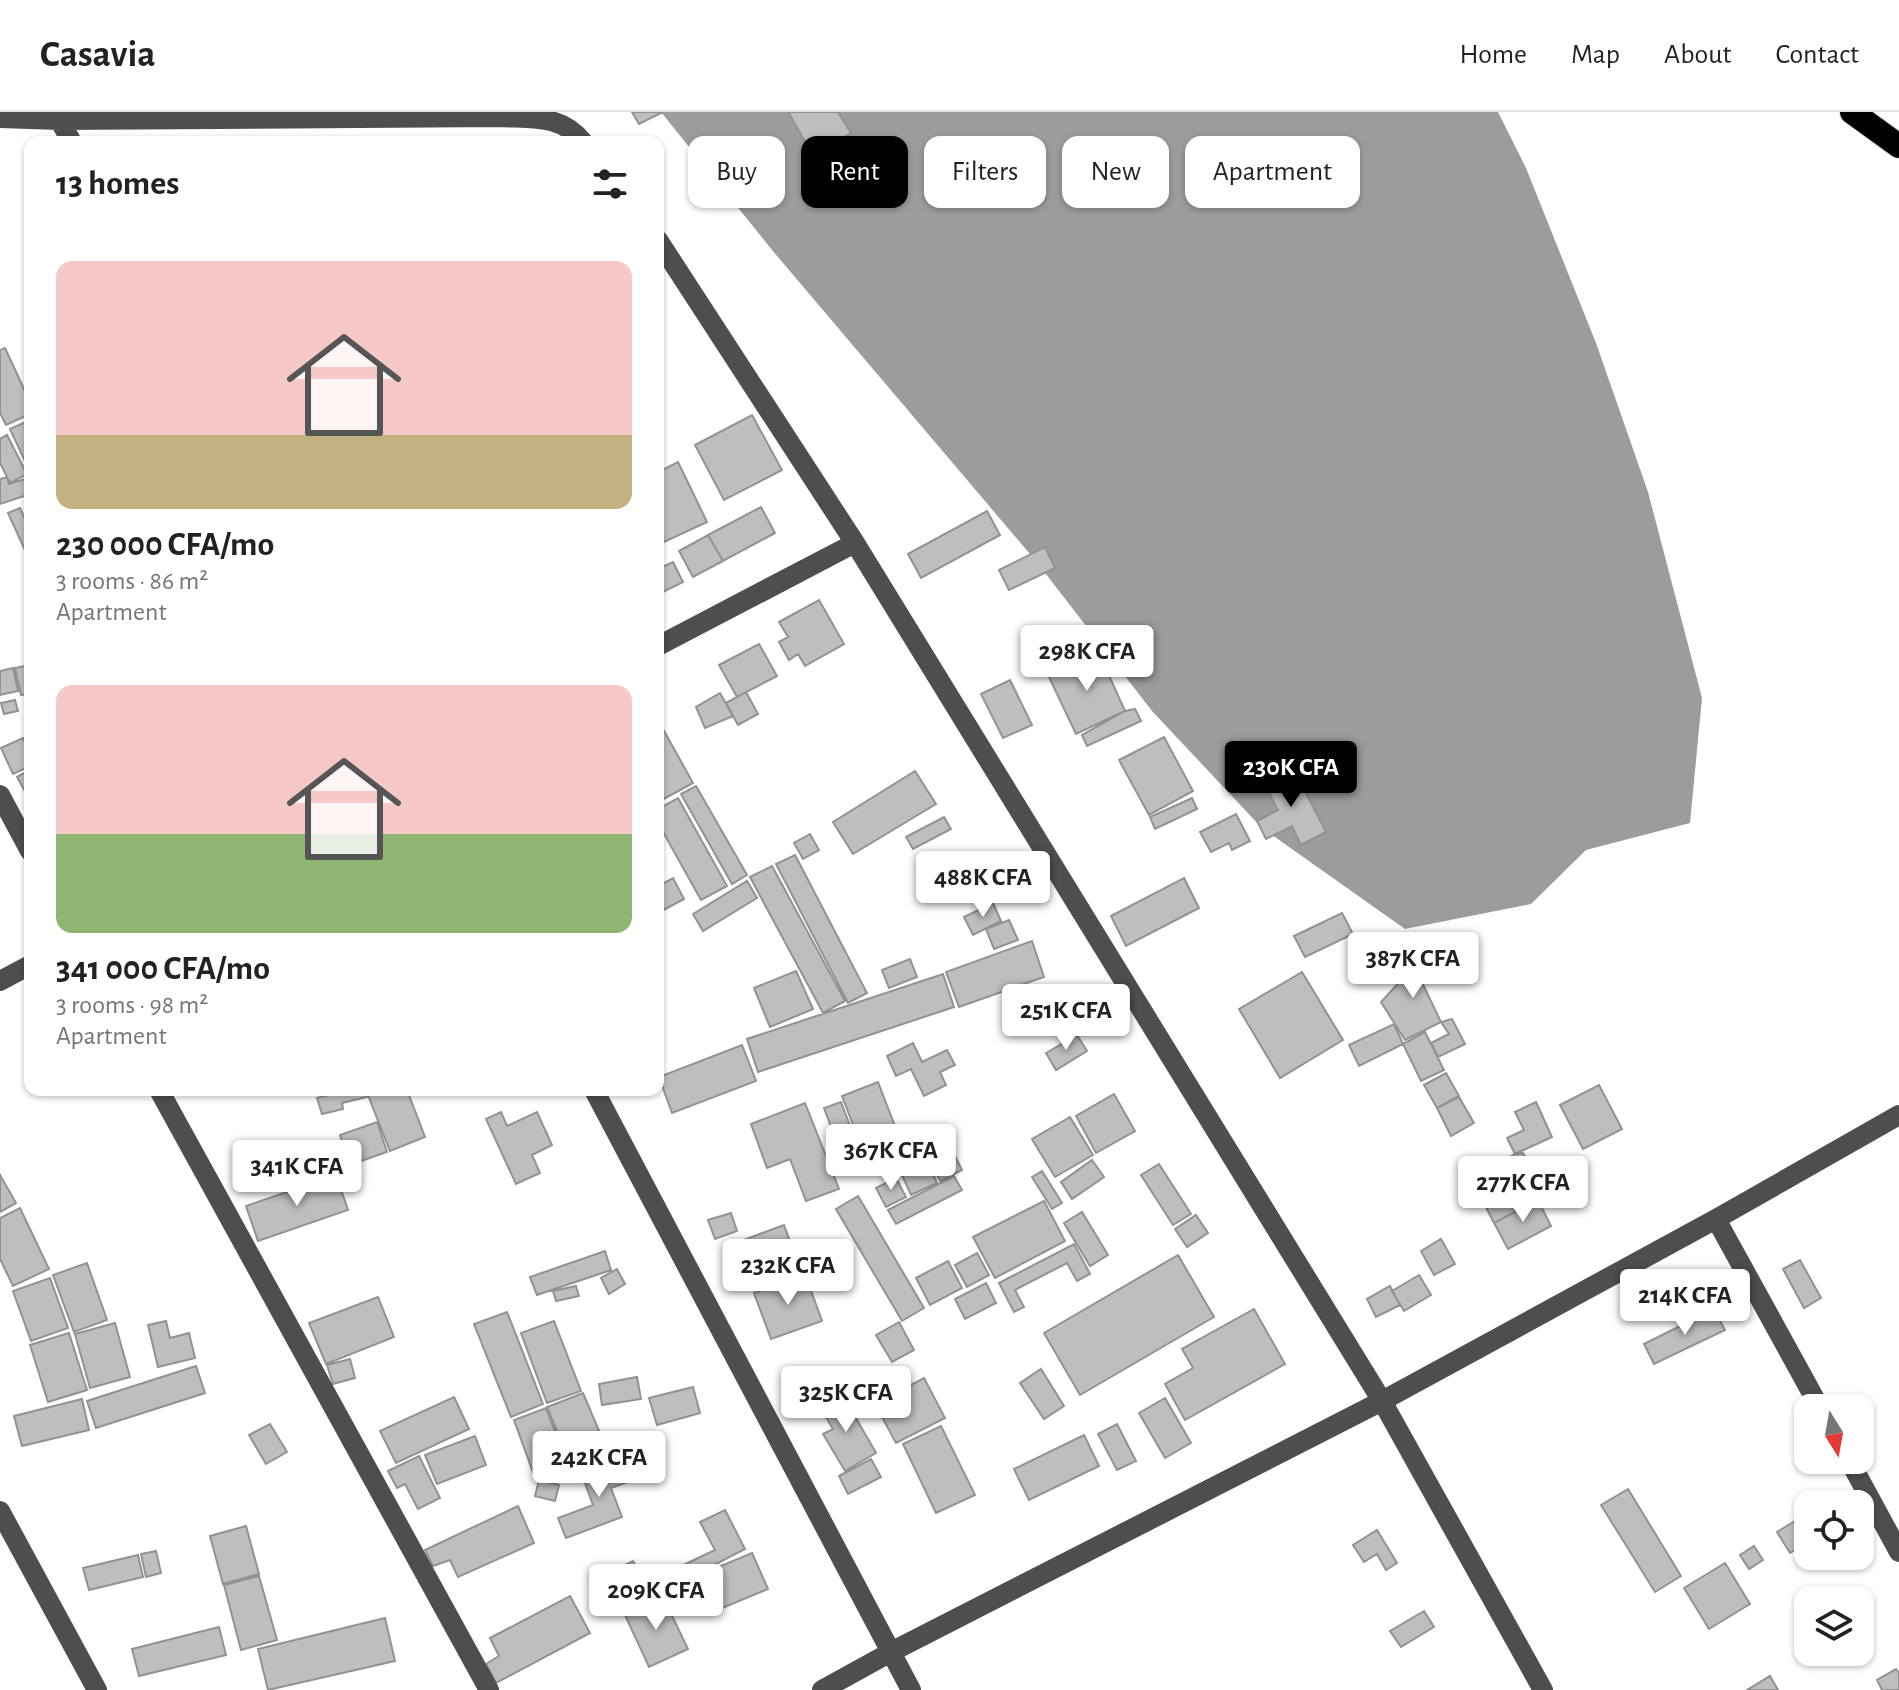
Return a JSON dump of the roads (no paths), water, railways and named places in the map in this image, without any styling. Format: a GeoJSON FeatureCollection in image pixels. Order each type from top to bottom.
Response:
{"type":"FeatureCollection","features":[{"type":"Feature","properties":{"kind":"highway"},"geometry":{"type":"LineString","coordinates":[[1852,112],[1899,146]]}},
{"type":"Feature","properties":{"kind":"street"},"geometry":{"type":"LineString","coordinates":[[0,118],[558,117],[578,136]]}},
{"type":"Feature","properties":{"kind":"street"},"geometry":{"type":"LineString","coordinates":[[59,120],[68,136]]}},
{"type":"Feature","properties":{"kind":"street"},"geometry":{"type":"LineString","coordinates":[[664,249],[855,543],[1382,1401],[1543,1690]]}},
{"type":"Feature","properties":{"kind":"street"},"geometry":{"type":"LineString","coordinates":[[664,643],[855,543]]}},
{"type":"Feature","properties":{"kind":"street"},"geometry":{"type":"LineString","coordinates":[[0,795],[24,840]]}},
{"type":"Feature","properties":{"kind":"street"},"geometry":{"type":"LineString","coordinates":[[0,981],[24,968]]}},
{"type":"Feature","properties":{"kind":"street"},"geometry":{"type":"LineString","coordinates":[[162,1096],[489,1690]]}},
{"type":"Feature","properties":{"kind":"street"},"geometry":{"type":"LineString","coordinates":[[597,1096],[911,1690]]}},
{"type":"Feature","properties":{"kind":"street"},"geometry":{"type":"LineString","coordinates":[[822,1690],[1382,1401],[1716,1219],[1899,1115]]}},
{"type":"Feature","properties":{"kind":"street"},"geometry":{"type":"LineString","coordinates":[[1716,1219],[1812,1394]]}},
{"type":"Feature","properties":{"kind":"street"},"geometry":{"type":"LineString","coordinates":[[1857,1474],[1899,1552]]}},
{"type":"Feature","properties":{"kind":"street"},"geometry":{"type":"LineString","coordinates":[[0,1511],[97,1690]]}}]}
